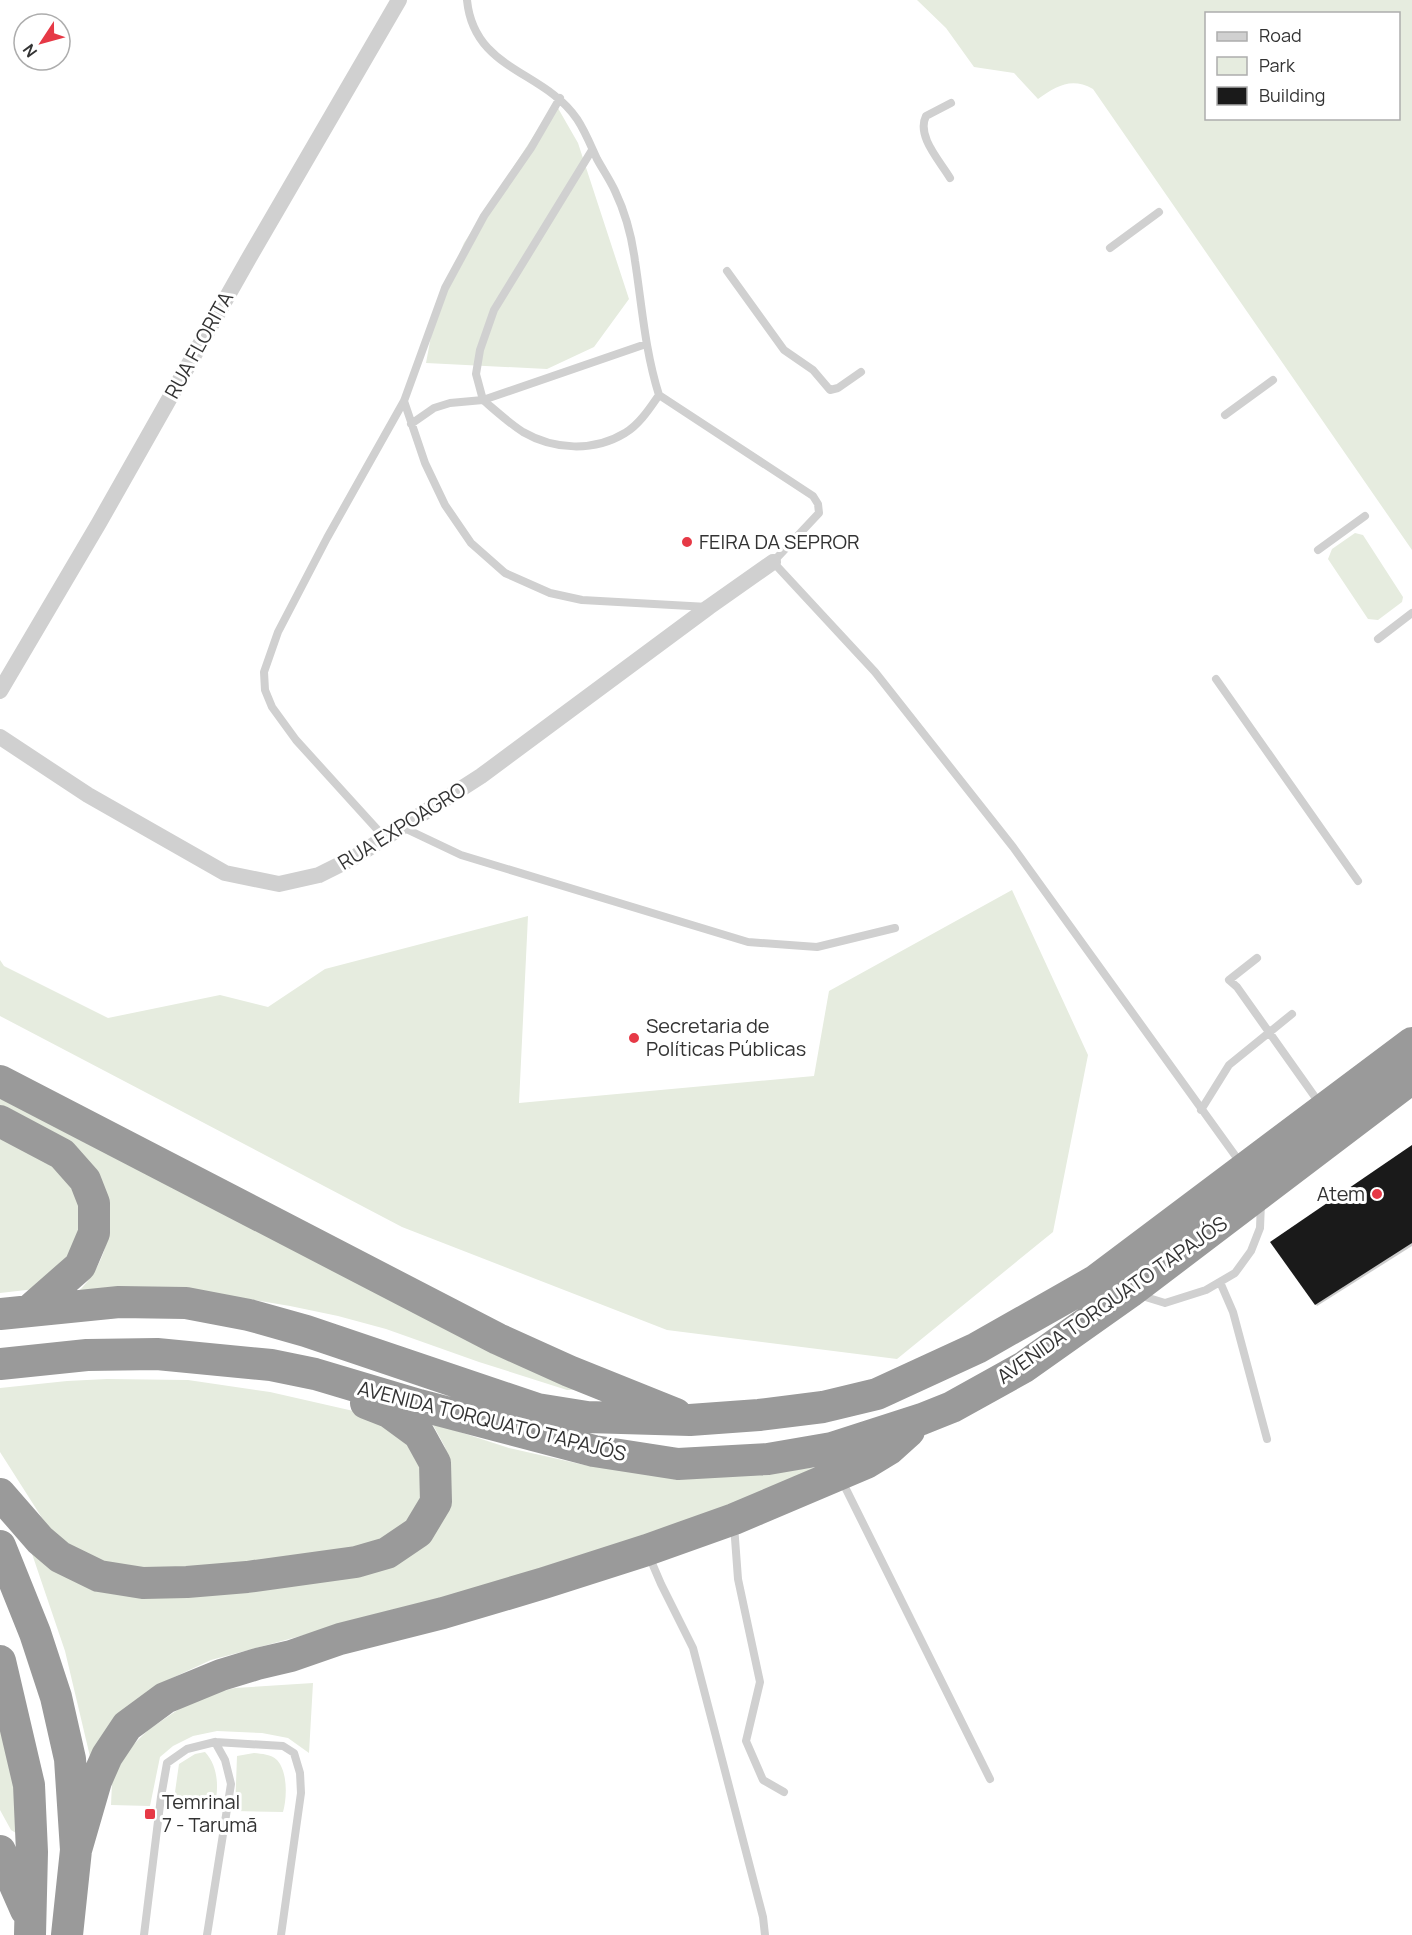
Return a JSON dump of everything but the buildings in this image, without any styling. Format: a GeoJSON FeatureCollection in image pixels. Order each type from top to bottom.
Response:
{"type":"FeatureCollection","features":[{"type":"Feature","properties":{"kind":"highway","name":"AVENIDA TORQUATO TAPAJÓS"},"geometry":{"type":"LineString","coordinates":[[0,1364],[87,1355],[157,1354],[271,1365],[315,1374],[419,1405],[594,1450],[678,1464],[768,1459],[832,1448],[952,1407],[1024,1367],[1130,1292],[1254,1181],[1323,1110],[1412,1043]]}},
{"type":"Feature","properties":{"kind":"highway","name":"AVENIDA TORQUATO TAPAJÓS"},"geometry":{"type":"LineString","coordinates":[[0,1314],[31,1309],[119,1302],[186,1303],[249,1315],[295,1328],[537,1408],[587,1417],[690,1419],[759,1415],[823,1407],[877,1394],[977,1348],[1095,1281],[1412,1078]]}},
{"type":"Feature","properties":{"kind":"highway"},"geometry":{"type":"LineString","coordinates":[[0,1081],[498,1339],[569,1371],[690,1419]]}},
{"type":"Feature","properties":{"kind":"highway"},"geometry":{"type":"LineString","coordinates":[[0,1121],[62,1154],[85,1180],[94,1203],[94,1233],[80,1266],[31,1309]]}},
{"type":"Feature","properties":{"kind":"highway"},"geometry":{"type":"LineString","coordinates":[[0,1494],[40,1540],[60,1557],[99,1576],[142,1583],[247,1577],[356,1562],[387,1553],[418,1532],[436,1502],[435,1462],[419,1434],[389,1412],[271,1365]]}},
{"type":"Feature","properties":{"kind":"highway"},"geometry":{"type":"LineString","coordinates":[[76,1850],[96,1781],[107,1756],[127,1726],[165,1698],[188,1687],[239,1669],[544,1583],[734,1519],[866,1463],[889,1449],[922,1419]]}},
{"type":"Feature","properties":{"kind":"highway"},"geometry":{"type":"LineString","coordinates":[[0,1546],[35,1633],[56,1697],[70,1759],[76,1850],[67,1935]]}},
{"type":"Feature","properties":{"kind":"highway"},"geometry":{"type":"LineString","coordinates":[[0,1660],[29,1785],[32,1852],[30,1928]]}},
{"type":"Feature","properties":{"kind":"highway"},"geometry":{"type":"LineString","coordinates":[[0,1851],[30,1928]]}},
{"type":"Feature","properties":{"kind":"street","name":"RUA FLORITA"},"geometry":{"type":"LineString","coordinates":[[0,691],[399,0]]}},
{"type":"Feature","properties":{"kind":"street","name":"RUA EXPOAGRO"},"geometry":{"type":"LineString","coordinates":[[0,737],[88,795],[225,873],[279,884],[319,875],[355,857],[481,776],[708,607],[773,562]]}},
{"type":"Feature","properties":{"kind":"lane"},"geometry":{"type":"LineString","coordinates":[[467,0],[468,15],[485,46],[520,74],[560,98],[577,119],[615,191],[626,220],[635,261],[646,344],[659,395],[813,496],[819,513],[773,562],[875,672],[1006,838],[1254,1181],[1260,1228],[1251,1251],[1234,1274],[1206,1290],[1165,1304],[1130,1292]]}},
{"type":"Feature","properties":{"kind":"lane"},"geometry":{"type":"LineString","coordinates":[[385,838],[296,740],[272,707],[265,690],[264,672],[278,632],[327,538],[404,401],[445,288],[484,216],[531,148],[560,98]]}},
{"type":"Feature","properties":{"kind":"lane"},"geometry":{"type":"LineString","coordinates":[[950,178],[926,139],[922,128],[926,116],[951,103]]}},
{"type":"Feature","properties":{"kind":"lane"},"geometry":{"type":"LineString","coordinates":[[592,150],[494,310],[480,350],[476,374],[483,400],[524,432],[570,448],[607,441],[626,433],[644,416],[659,395]]}},
{"type":"Feature","properties":{"kind":"lane"},"geometry":{"type":"LineString","coordinates":[[1110,248],[1159,212]]}},
{"type":"Feature","properties":{"kind":"lane"},"geometry":{"type":"LineString","coordinates":[[727,271],[784,350],[813,370],[830,390],[861,372]]}},
{"type":"Feature","properties":{"kind":"lane"},"geometry":{"type":"LineString","coordinates":[[411,424],[434,408],[450,403],[483,400],[646,344]]}},
{"type":"Feature","properties":{"kind":"lane"},"geometry":{"type":"LineString","coordinates":[[1225,415],[1272,380]]}},
{"type":"Feature","properties":{"kind":"lane"},"geometry":{"type":"LineString","coordinates":[[404,401],[425,463],[445,505],[471,543],[505,573],[550,593],[582,600],[708,607]]}},
{"type":"Feature","properties":{"kind":"lane"},"geometry":{"type":"LineString","coordinates":[[1318,550],[1365,516]]}},
{"type":"Feature","properties":{"kind":"lane"},"geometry":{"type":"LineString","coordinates":[[1378,639],[1412,613]]}},
{"type":"Feature","properties":{"kind":"lane"},"geometry":{"type":"LineString","coordinates":[[1216,679],[1358,881]]}},
{"type":"Feature","properties":{"kind":"lane"},"geometry":{"type":"LineString","coordinates":[[402,827],[461,855],[748,942],[817,947],[895,928]]}},
{"type":"Feature","properties":{"kind":"lane"},"geometry":{"type":"LineString","coordinates":[[1257,958],[1229,981],[1237,987],[1270,1032],[1323,1110]]}},
{"type":"Feature","properties":{"kind":"lane"},"geometry":{"type":"LineString","coordinates":[[1201,1110],[1229,1065],[1292,1014]]}},
{"type":"Feature","properties":{"kind":"lane"},"geometry":{"type":"LineString","coordinates":[[1220,1282],[1233,1312],[1267,1439]]}},
{"type":"Feature","properties":{"kind":"lane"},"geometry":{"type":"LineString","coordinates":[[839,1474],[990,1779]]}},
{"type":"Feature","properties":{"kind":"lane"},"geometry":{"type":"LineString","coordinates":[[734,1519],[738,1579],[760,1682],[746,1742],[763,1780],[784,1792]]}},
{"type":"Feature","properties":{"kind":"lane"},"geometry":{"type":"LineString","coordinates":[[647,1550],[693,1648],[763,1917],[765,1935]]}},
{"type":"Feature","properties":{"kind":"lane"},"geometry":{"type":"LineString","coordinates":[[207,1935],[231,1784],[225,1760],[215,1742]]}},
{"type":"Feature","properties":{"kind":"lane"},"geometry":{"type":"LineString","coordinates":[[144,1935],[167,1763],[187,1749],[215,1742],[283,1746],[294,1753],[298,1764],[301,1793],[281,1935]]}},
{"type":"Feature","properties":{"kind":"green space"},"geometry":{"type":"Polygon","coordinates":[[[917,0],[1412,0],[1412,550],[1093,89],[1071,83],[1052,90],[1038,99],[1014,73],[974,67],[946,28],[917,0]]]}},
{"type":"Feature","properties":{"kind":"green space"},"geometry":{"type":"Polygon","coordinates":[[[555,103],[578,143],[629,299],[594,347],[547,369],[426,363],[436,309],[464,243],[555,103]]]}},
{"type":"Feature","properties":{"kind":"green space"},"geometry":{"type":"Polygon","coordinates":[[[1355,533],[1363,535],[1403,597],[1402,602],[1378,620],[1368,619],[1328,559],[1332,549],[1355,533]]]}},
{"type":"Feature","properties":{"kind":"green space"},"geometry":{"type":"Polygon","coordinates":[[[1012,890],[1088,1055],[1053,1232],[897,1359],[667,1330],[402,1227],[0,1016],[0,960],[4,966],[108,1018],[220,995],[268,1007],[325,969],[528,916],[519,1103],[814,1076],[829,991],[1012,890]]]}},
{"type":"Feature","properties":{"kind":"green space"},"geometry":{"type":"Polygon","coordinates":[[[0,1091],[587,1389],[567,1390],[386,1329],[290,1306],[248,1299],[77,1293],[92,1275],[103,1255],[108,1233],[109,1209],[0,1109],[0,1091]]]}},
{"type":"Feature","properties":{"kind":"green space"},"geometry":{"type":"Polygon","coordinates":[[[0,1135],[61,1169],[81,1202],[81,1242],[35,1289],[0,1293],[0,1135]]]}},
{"type":"Feature","properties":{"kind":"green space"},"geometry":{"type":"Polygon","coordinates":[[[107,1379],[188,1380],[270,1392],[371,1415],[390,1424],[421,1459],[422,1506],[380,1547],[167,1571],[117,1570],[62,1542],[44,1521],[0,1452],[0,1388],[107,1379]]]}},
{"type":"Feature","properties":{"kind":"green space"},"geometry":{"type":"Polygon","coordinates":[[[432,1423],[509,1448],[589,1466],[772,1472],[819,1467],[738,1506],[471,1590],[211,1660],[170,1679],[92,1765],[65,1651],[27,1539],[66,1571],[378,1570],[449,1461],[445,1447],[432,1423]]]}},
{"type":"Feature","properties":{"kind":"green space"},"geometry":{"type":"Polygon","coordinates":[[[313,1683],[309,1753],[288,1738],[262,1733],[217,1731],[193,1736],[173,1746],[160,1757],[150,1806],[111,1805],[112,1783],[119,1762],[132,1746],[148,1730],[200,1696],[235,1688],[313,1683]]]}},
{"type":"Feature","properties":{"kind":"green space"},"geometry":{"type":"Polygon","coordinates":[[[0,1714],[8,1749],[21,1836],[11,1830],[0,1810],[0,1714]]]}},
{"type":"Feature","properties":{"kind":"green space"},"geometry":{"type":"Polygon","coordinates":[[[205,1752],[210,1758],[217,1779],[214,1808],[173,1806],[179,1764],[195,1754],[205,1752]]]}},
{"type":"Feature","properties":{"kind":"green space"},"geometry":{"type":"Polygon","coordinates":[[[254,1753],[272,1757],[281,1765],[286,1785],[283,1812],[235,1811],[237,1756],[254,1753]]]}},
{"type":"Feature","properties":{"kind":"place","name":"FEIRA DA SEPROR"},"geometry":{"type":"Point","coordinates":[687,542]}},
{"type":"Feature","properties":{"kind":"place","name":"Secretaria de Políticas Públicas"},"geometry":{"type":"Point","coordinates":[634,1038]}},
{"type":"Feature","properties":{"kind":"place","name":"Atem"},"geometry":{"type":"Point","coordinates":[1377,1194]}},
{"type":"Feature","properties":{"kind":"place","name":"Temrinal 7 - Tarumã"},"geometry":{"type":"Point","coordinates":[150,1814]}}]}
